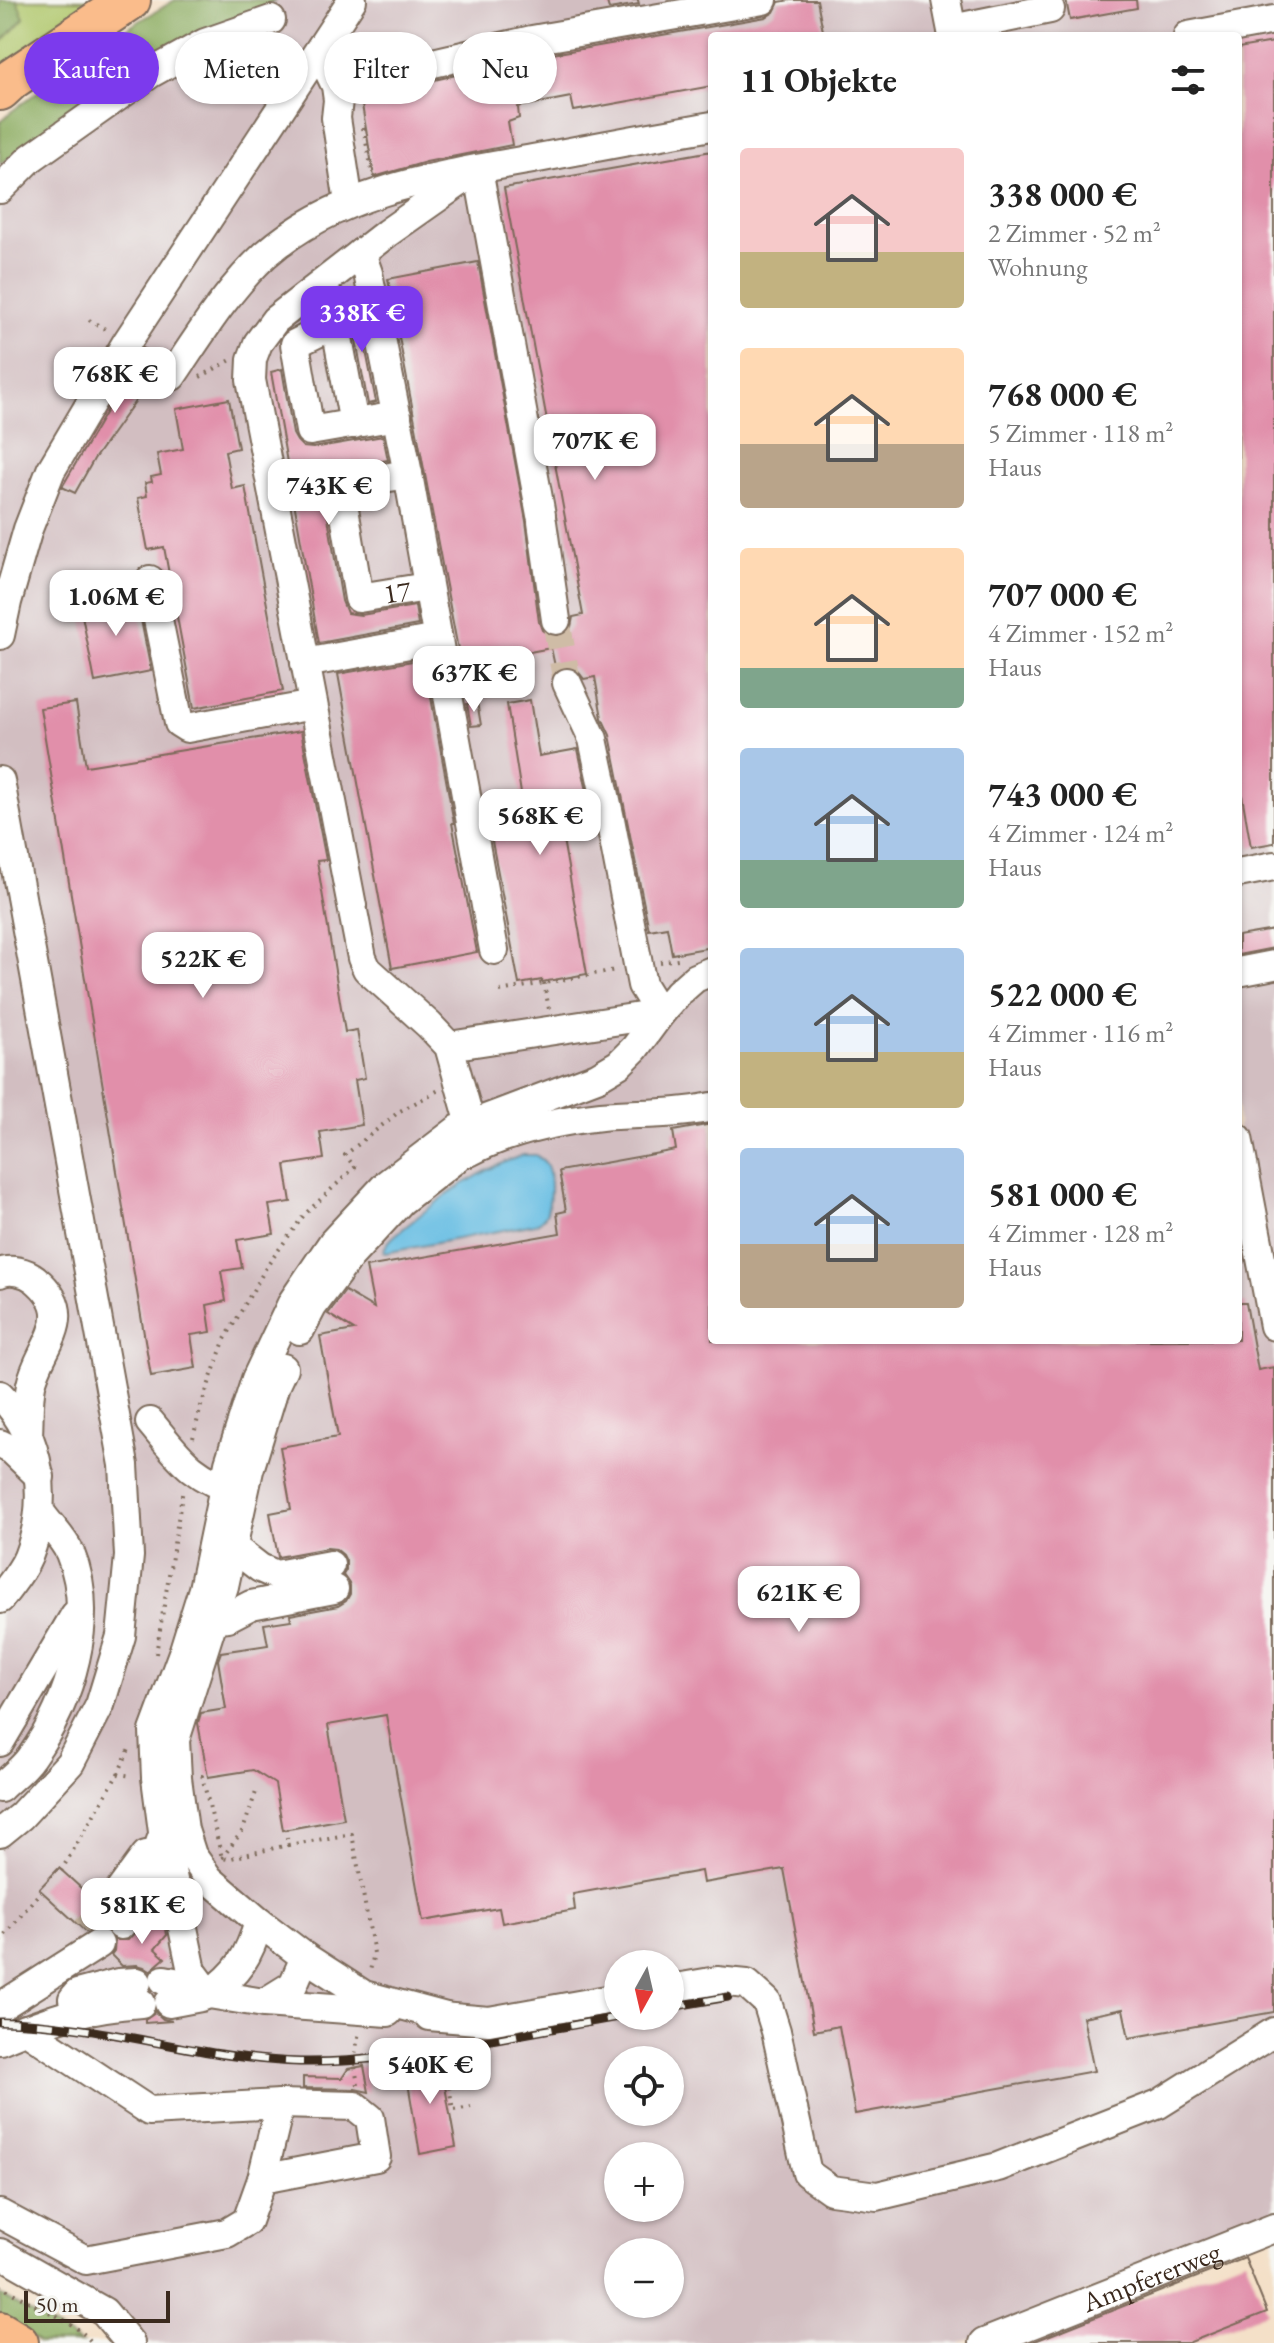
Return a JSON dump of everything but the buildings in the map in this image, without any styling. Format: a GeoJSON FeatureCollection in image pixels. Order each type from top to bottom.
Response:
{"type":"FeatureCollection","features":[{"type":"Feature","properties":{"kind":"highway"},"geometry":{"type":"LineString","coordinates":[[0,90],[130,0]]}},
{"type":"Feature","properties":{"kind":"highway"},"geometry":{"type":"LineString","coordinates":[[0,2332],[18,2343]]}},
{"type":"Feature","properties":{"kind":"street"},"geometry":{"type":"LineString","coordinates":[[0,635],[28,529],[51,470],[127,342],[352,0]]}},
{"type":"Feature","properties":{"kind":"street"},"geometry":{"type":"LineString","coordinates":[[437,62],[532,40],[763,0]]}},
{"type":"Feature","properties":{"kind":"street"},"geometry":{"type":"LineString","coordinates":[[946,0],[952,32]]}},
{"type":"Feature","properties":{"kind":"street"},"geometry":{"type":"LineString","coordinates":[[956,32],[1050,9]]}},
{"type":"Feature","properties":{"kind":"street"},"geometry":{"type":"LineString","coordinates":[[0,189],[31,158],[151,73],[205,43],[271,20]]}},
{"type":"Feature","properties":{"kind":"street"},"geometry":{"type":"LineString","coordinates":[[1210,32],[1274,20]]}},
{"type":"Feature","properties":{"kind":"street"},"geometry":{"type":"LineString","coordinates":[[310,64],[324,61]]}},
{"type":"Feature","properties":{"kind":"street"},"geometry":{"type":"LineString","coordinates":[[338,104],[336,118],[350,202]]}},
{"type":"Feature","properties":{"kind":"street"},"geometry":{"type":"LineString","coordinates":[[172,376],[237,286],[265,255],[302,228],[350,202],[448,175],[708,127]]}},
{"type":"Feature","properties":{"kind":"street"},"geometry":{"type":"LineString","coordinates":[[473,1132],[449,1046],[367,969],[362,958],[251,380],[252,359],[258,343],[275,320],[361,253],[478,169]]}},
{"type":"Feature","properties":{"kind":"street"},"geometry":{"type":"LineString","coordinates":[[478,169],[542,518],[556,620]]}},
{"type":"Feature","properties":{"kind":"street"},"geometry":{"type":"LineString","coordinates":[[361,253],[368,273],[397,416],[494,950]]}},
{"type":"Feature","properties":{"kind":"street"},"geometry":{"type":"LineString","coordinates":[[354,424],[397,416]]}},
{"type":"Feature","properties":{"kind":"street","name":"17"},"geometry":{"type":"LineString","coordinates":[[408,474],[340,485],[359,598],[427,587]]}},
{"type":"Feature","properties":{"kind":"street"},"geometry":{"type":"LineString","coordinates":[[150,580],[179,723],[187,728],[313,705]]}},
{"type":"Feature","properties":{"kind":"street"},"geometry":{"type":"LineString","coordinates":[[305,663],[437,639]]}},
{"type":"Feature","properties":{"kind":"street"},"geometry":{"type":"LineString","coordinates":[[567,683],[593,739],[642,985],[660,1014]]}},
{"type":"Feature","properties":{"kind":"street"},"geometry":{"type":"LineString","coordinates":[[0,781],[124,1465],[129,1556],[121,1636],[100,1705],[70,1763],[21,1816],[0,1833]]}},
{"type":"Feature","properties":{"kind":"street"},"geometry":{"type":"LineString","coordinates":[[1242,867],[1273,872]]}},
{"type":"Feature","properties":{"kind":"street"},"geometry":{"type":"LineString","coordinates":[[454,1160],[473,1132],[507,1112],[597,1077],[619,1064],[695,978],[700,964]]}},
{"type":"Feature","properties":{"kind":"street"},"geometry":{"type":"LineString","coordinates":[[1242,971],[1274,965]]}},
{"type":"Feature","properties":{"kind":"street"},"geometry":{"type":"LineString","coordinates":[[449,1046],[660,1014]]}},
{"type":"Feature","properties":{"kind":"street"},"geometry":{"type":"LineString","coordinates":[[233,1490],[275,1385],[312,1307],[350,1256],[401,1201],[454,1160],[490,1141],[551,1124],[602,1116],[639,1116],[708,1107]]}},
{"type":"Feature","properties":{"kind":"street"},"geometry":{"type":"LineString","coordinates":[[473,1132],[459,1129],[387,1184],[333,1242],[293,1301],[256,1379],[214,1588],[154,1731],[166,1778],[192,1971],[209,1994],[264,2003],[363,2003],[489,2021],[604,2000]]}},
{"type":"Feature","properties":{"kind":"street"},"geometry":{"type":"LineString","coordinates":[[1242,1159],[1274,1326]]}},
{"type":"Feature","properties":{"kind":"street"},"geometry":{"type":"LineString","coordinates":[[0,1273],[7,1270],[30,1275],[46,1289],[56,1311],[54,1334],[31,1385],[28,1435]]}},
{"type":"Feature","properties":{"kind":"street"},"geometry":{"type":"LineString","coordinates":[[0,1395],[28,1435],[40,1477],[41,1513],[27,1560],[0,1599]]}},
{"type":"Feature","properties":{"kind":"street"},"geometry":{"type":"LineString","coordinates":[[150,1422],[187,1466],[212,1483],[233,1490]]}},
{"type":"Feature","properties":{"kind":"street"},"geometry":{"type":"LineString","coordinates":[[0,1444],[12,1450],[40,1477]]}},
{"type":"Feature","properties":{"kind":"street"},"geometry":{"type":"LineString","coordinates":[[0,1788],[29,1760],[48,1730],[69,1682],[81,1626],[78,1574],[68,1549],[41,1513]]}},
{"type":"Feature","properties":{"kind":"street"},"geometry":{"type":"LineString","coordinates":[[223,1539],[260,1568],[276,1575]]}},
{"type":"Feature","properties":{"kind":"street"},"geometry":{"type":"LineString","coordinates":[[2,1726],[78,1574]]}},
{"type":"Feature","properties":{"kind":"street"},"geometry":{"type":"LineString","coordinates":[[203,1620],[228,1617],[251,1605],[332,1577],[276,1575],[214,1588]]}},
{"type":"Feature","properties":{"kind":"street"},"geometry":{"type":"LineString","coordinates":[[2,1726],[82,1604]]}},
{"type":"Feature","properties":{"kind":"street"},"geometry":{"type":"LineString","coordinates":[[113,1918],[140,1900],[174,1831]]}},
{"type":"Feature","properties":{"kind":"street"},"geometry":{"type":"LineString","coordinates":[[174,1831],[209,1879],[363,2003]]}},
{"type":"Feature","properties":{"kind":"street"},"geometry":{"type":"LineString","coordinates":[[13,2035],[61,2016],[153,1992],[201,1997],[209,1994],[229,1980],[240,1966],[254,1940],[259,1922]]}},
{"type":"Feature","properties":{"kind":"street"},"geometry":{"type":"LineString","coordinates":[[0,2007],[60,1967],[92,1937]]}},
{"type":"Feature","properties":{"kind":"street"},"geometry":{"type":"LineString","coordinates":[[264,2003],[293,1985],[305,1957]]}},
{"type":"Feature","properties":{"kind":"street"},"geometry":{"type":"LineString","coordinates":[[684,1987],[717,1981],[747,1984],[767,2002],[807,2173],[831,2190],[877,2196],[998,2167],[1159,2104],[1274,2032]]}},
{"type":"Feature","properties":{"kind":"street"},"geometry":{"type":"LineString","coordinates":[[13,2035],[149,2111],[280,2104],[355,2106],[370,2118],[376,2157],[262,2179]]}},
{"type":"Feature","properties":{"kind":"street"},"geometry":{"type":"LineString","coordinates":[[0,2214],[86,2260],[227,2233],[247,2221],[262,2179],[280,2104]]}},
{"type":"Feature","properties":{"kind":"street","name":"Ampfererweg"},"geometry":{"type":"LineString","coordinates":[[984,2343],[1274,2228]]}},
{"type":"Feature","properties":{"kind":"street"},"geometry":{"type":"LineString","coordinates":[[0,2253],[104,2312],[130,2343]]}},
{"type":"Feature","properties":{"kind":"path"},"geometry":{"type":"LineString","coordinates":[[500,991],[638,966],[700,964]]}},
{"type":"Feature","properties":{"kind":"path"},"geometry":{"type":"LineString","coordinates":[[61,1871],[118,1774],[166,1778],[202,1776],[222,1858],[352,1834],[374,1953],[354,2064],[359,2092]]}},
{"type":"Feature","properties":{"kind":"path"},"geometry":{"type":"LineString","coordinates":[[286,1829],[288,1845]]}},
{"type":"Feature","properties":{"kind":"path"},"geometry":{"type":"LineString","coordinates":[[0,1941],[41,1891]]}},
{"type":"Feature","properties":{"kind":"path"},"geometry":{"type":"LineString","coordinates":[[354,2064],[443,2050],[453,2110],[471,2107]]}},
{"type":"Feature","properties":{"kind":"path"},"geometry":{"type":"LineString","coordinates":[[0,2285],[16,2297],[84,2332],[92,2343]]}},
{"type":"Feature","properties":{"kind":"shaded area"},"geometry":{"type":"Polygon","coordinates":[[[276,0],[1274,0],[1274,2217],[960,2343],[118,2343],[62,2301],[0,2268],[0,164],[93,104],[159,104],[159,64],[175,55],[175,104],[308,104],[308,32],[218,32],[276,0]]]}},
{"type":"Feature","properties":{"kind":"green space"},"geometry":{"type":"Polygon","coordinates":[[[0,0],[17,0],[24,18],[0,44],[0,0]]]}},
{"type":"Feature","properties":{"kind":"green space"},"geometry":{"type":"Polygon","coordinates":[[[17,0],[96,0],[51,32],[24,32],[24,51],[0,68],[0,44],[24,18],[17,0]]]}},
{"type":"Feature","properties":{"kind":"green space"},"geometry":{"type":"Polygon","coordinates":[[[175,0],[276,0],[218,32],[175,32],[175,55],[159,64],[159,32],[121,32],[175,0]]]}},
{"type":"Feature","properties":{"kind":"green space"},"geometry":{"type":"Polygon","coordinates":[[[24,102],[93,104],[0,164],[0,122],[24,102]]]}},
{"type":"Feature","properties":{"kind":"green space"},"geometry":{"type":"Polygon","coordinates":[[[0,2295],[81,2343],[39,2343],[0,2319],[0,2295]]]}},
{"type":"Feature","properties":{"kind":"water"},"geometry":{"type":"Polygon","coordinates":[[[523,1155],[536,1155],[548,1169],[549,1205],[539,1222],[383,1252],[397,1233],[449,1193],[492,1168],[523,1155]]]}},
{"type":"Feature","properties":{"kind":"tunnel"},"geometry":{"type":"LineString","coordinates":[[556,620],[567,683]]}},
{"type":"Feature","properties":{"kind":"tunnel"},"geometry":{"type":"LineString","coordinates":[[85,1931],[105,1911]]}},
{"type":"Feature","properties":{"kind":"railway"},"geometry":{"type":"LineString","coordinates":[[684,2005],[728,1997]]}},
{"type":"Feature","properties":{"kind":"railway"},"geometry":{"type":"LineString","coordinates":[[0,2022],[75,2028],[225,2055],[323,2062],[413,2053],[604,2019]]}}]}
